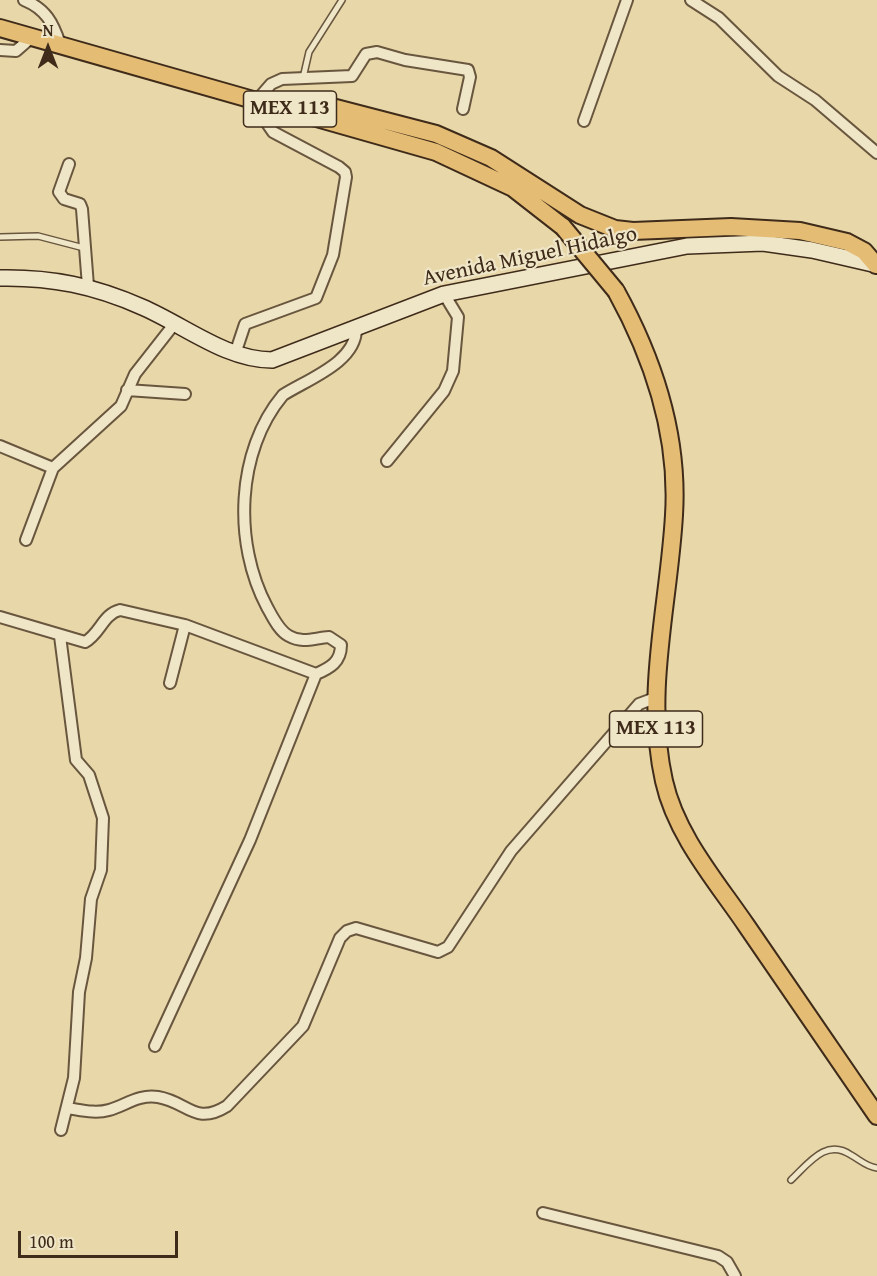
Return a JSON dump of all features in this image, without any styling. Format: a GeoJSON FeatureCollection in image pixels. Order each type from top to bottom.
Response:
{"type":"FeatureCollection","features":[{"type":"Feature","properties":{"kind":"main road","name":"MEX 113"},"geometry":{"type":"LineString","coordinates":[[0,28],[436,152],[513,188],[563,227],[616,291],[636,327],[653,369],[673,456],[674,514],[655,698],[657,742],[664,783],[691,845],[877,1116]]}},
{"type":"Feature","properties":{"kind":"main road"},"geometry":{"type":"LineString","coordinates":[[266,102],[328,106],[436,134],[491,158],[580,215],[615,230],[731,227],[800,231],[847,242],[864,251],[877,264]]}},
{"type":"Feature","properties":{"kind":"main road","name":"Avenida Miguel Hidalgo"},"geometry":{"type":"LineString","coordinates":[[0,278],[56,279],[88,286],[176,323],[235,354],[257,360],[280,358],[444,294],[687,246],[722,243],[788,246],[877,264]]}},
{"type":"Feature","properties":{"kind":"street"},"geometry":{"type":"LineString","coordinates":[[24,0],[45,12],[53,22],[60,44]]}},
{"type":"Feature","properties":{"kind":"street"},"geometry":{"type":"LineString","coordinates":[[584,121],[627,0]]}},
{"type":"Feature","properties":{"kind":"street"},"geometry":{"type":"LineString","coordinates":[[691,0],[719,18],[778,76],[815,100],[877,153]]}},
{"type":"Feature","properties":{"kind":"street"},"geometry":{"type":"LineString","coordinates":[[0,50],[16,51],[32,37]]}},
{"type":"Feature","properties":{"kind":"street"},"geometry":{"type":"LineString","coordinates":[[235,354],[245,324],[316,298],[333,255],[346,177],[345,172],[339,167],[273,132],[262,116],[271,84],[282,80],[352,76],[370,52],[435,66],[468,69],[470,77],[463,109]]}},
{"type":"Feature","properties":{"kind":"street"},"geometry":{"type":"LineString","coordinates":[[69,164],[59,192],[64,199],[80,204],[88,286]]}},
{"type":"Feature","properties":{"kind":"street"},"geometry":{"type":"LineString","coordinates":[[387,460],[444,391],[453,371],[458,316],[444,294]]}},
{"type":"Feature","properties":{"kind":"street"},"geometry":{"type":"LineString","coordinates":[[26,540],[53,468],[121,406],[127,390],[153,349],[176,323]]}},
{"type":"Feature","properties":{"kind":"street"},"geometry":{"type":"LineString","coordinates":[[0,617],[85,642],[92,638],[111,613],[120,609],[185,625],[316,674],[328,669],[338,660],[341,645],[329,638],[306,641],[289,636],[273,618],[261,596],[249,553],[245,515],[247,473],[254,446],[276,403],[283,395],[346,355],[356,340],[356,328]]}},
{"type":"Feature","properties":{"kind":"street"},"geometry":{"type":"LineString","coordinates":[[127,390],[185,394]]}},
{"type":"Feature","properties":{"kind":"street"},"geometry":{"type":"LineString","coordinates":[[0,446],[53,468]]}},
{"type":"Feature","properties":{"kind":"street"},"geometry":{"type":"LineString","coordinates":[[170,683],[185,625]]}},
{"type":"Feature","properties":{"kind":"street"},"geometry":{"type":"LineString","coordinates":[[60,636],[76,760],[89,776],[103,818],[101,870],[91,898],[86,958],[78,992],[74,1078],[61,1130]]}},
{"type":"Feature","properties":{"kind":"street"},"geometry":{"type":"LineString","coordinates":[[155,1046],[250,840],[316,674]]}},
{"type":"Feature","properties":{"kind":"street"},"geometry":{"type":"LineString","coordinates":[[67,1108],[97,1112],[145,1096],[160,1097],[199,1114],[212,1115],[227,1106],[303,1026],[340,938],[347,931],[356,928],[438,952],[448,947],[519,843],[639,704],[655,698]]}},
{"type":"Feature","properties":{"kind":"street"},"geometry":{"type":"LineString","coordinates":[[543,1213],[718,1256],[727,1263],[735,1276]]}},
{"type":"Feature","properties":{"kind":"lane"},"geometry":{"type":"LineString","coordinates":[[303,78],[309,52],[342,0]]}},
{"type":"Feature","properties":{"kind":"lane"},"geometry":{"type":"LineString","coordinates":[[0,237],[38,236],[84,248]]}},
{"type":"Feature","properties":{"kind":"lane"},"geometry":{"type":"LineString","coordinates":[[791,1180],[820,1152],[831,1148],[844,1150],[870,1167],[877,1168]]}}]}
